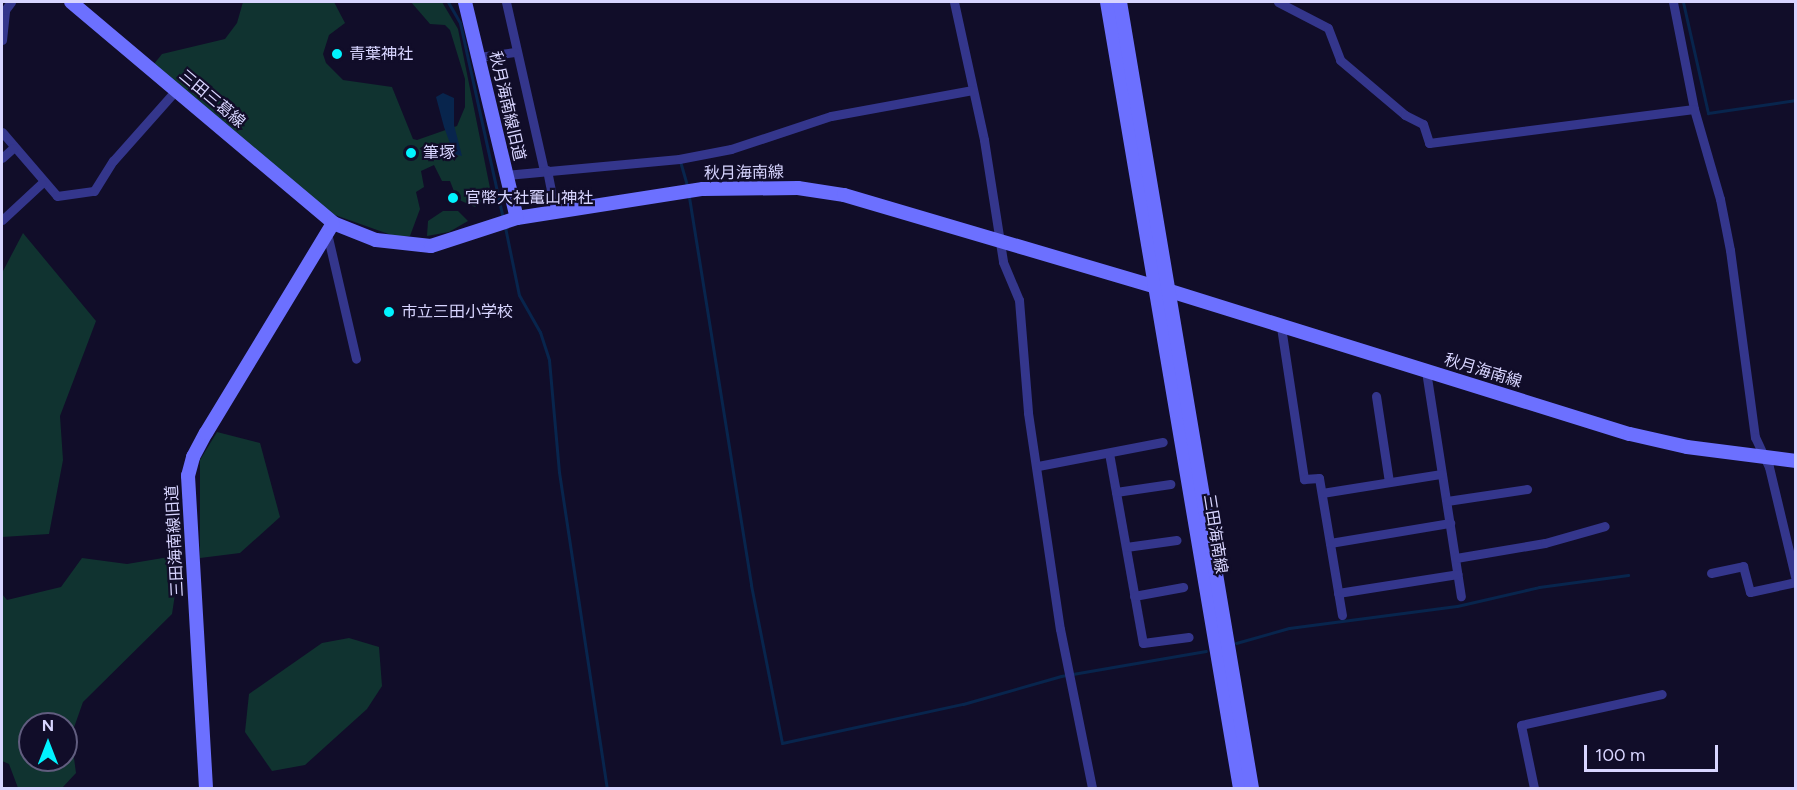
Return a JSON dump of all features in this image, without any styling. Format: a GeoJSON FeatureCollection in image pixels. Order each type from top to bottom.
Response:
{"type":"FeatureCollection","features":[{"type":"Feature","properties":{"kind":"main road","name":"三田三葛線"},"geometry":{"type":"LineString","coordinates":[[71,2],[176,90],[330,228]]}},
{"type":"Feature","properties":{"kind":"main road","name":"秋月海南線旧道"},"geometry":{"type":"LineString","coordinates":[[465,2],[506,175],[508,220]]}},
{"type":"Feature","properties":{"kind":"main road"},"geometry":{"type":"LineString","coordinates":[[1107,2],[1160,288]]}},
{"type":"Feature","properties":{"kind":"main road"},"geometry":{"type":"LineString","coordinates":[[1120,2],[1160,288]]}},
{"type":"Feature","properties":{"kind":"main road","name":"秋月海南線"},"geometry":{"type":"LineString","coordinates":[[330,228],[416,247],[457,239],[508,220],[703,189],[798,188],[844,195],[1160,288],[1658,441],[1796,461]]}},
{"type":"Feature","properties":{"kind":"main road","name":"三田海南線旧道"},"geometry":{"type":"LineString","coordinates":[[206,789],[188,476],[193,457],[206,433],[330,228]]}},
{"type":"Feature","properties":{"kind":"main road","name":"三田海南線"},"geometry":{"type":"LineString","coordinates":[[1160,288],[1240,789]]}},
{"type":"Feature","properties":{"kind":"main road","name":"三田海南線"},"geometry":{"type":"LineString","coordinates":[[1160,288],[1252,789]]}},
{"type":"Feature","properties":{"kind":"street"},"geometry":{"type":"LineString","coordinates":[[506,2],[515,52],[555,211]]}},
{"type":"Feature","properties":{"kind":"street"},"geometry":{"type":"LineString","coordinates":[[954,2],[1002,241],[1003,262],[1019,300],[1028,413],[1038,466],[1060,629],[1092,789]]}},
{"type":"Feature","properties":{"kind":"street"},"geometry":{"type":"LineString","coordinates":[[1278,2],[1328,28],[1340,60],[1396,109],[1423,124],[1429,143],[1694,109]]}},
{"type":"Feature","properties":{"kind":"street"},"geometry":{"type":"LineString","coordinates":[[1673,2],[1694,109],[1720,199],[1741,331],[1749,407],[1761,455],[1769,467],[1796,581],[1750,592],[1743,566],[1711,573]]}},
{"type":"Feature","properties":{"kind":"street"},"geometry":{"type":"LineString","coordinates":[[2,40],[6,6]]}},
{"type":"Feature","properties":{"kind":"street"},"geometry":{"type":"LineString","coordinates":[[479,57],[515,52]]}},
{"type":"Feature","properties":{"kind":"street"},"geometry":{"type":"LineString","coordinates":[[2,132],[42,183],[57,196],[94,191],[113,161],[176,90]]}},
{"type":"Feature","properties":{"kind":"street"},"geometry":{"type":"LineString","coordinates":[[506,175],[679,159],[731,149],[831,116],[973,90]]}},
{"type":"Feature","properties":{"kind":"street"},"geometry":{"type":"LineString","coordinates":[[2,158],[13,148]]}},
{"type":"Feature","properties":{"kind":"street"},"geometry":{"type":"LineString","coordinates":[[2,220],[42,183]]}},
{"type":"Feature","properties":{"kind":"street"},"geometry":{"type":"LineString","coordinates":[[330,228],[356,359]]}},
{"type":"Feature","properties":{"kind":"street"},"geometry":{"type":"LineString","coordinates":[[1281,327],[1296,408],[1304,479],[1319,478],[1342,615]]}},
{"type":"Feature","properties":{"kind":"street"},"geometry":{"type":"LineString","coordinates":[[1426,371],[1461,596]]}},
{"type":"Feature","properties":{"kind":"street"},"geometry":{"type":"LineString","coordinates":[[1376,396],[1389,482]]}},
{"type":"Feature","properties":{"kind":"street"},"geometry":{"type":"LineString","coordinates":[[1038,466],[1163,442]]}},
{"type":"Feature","properties":{"kind":"street"},"geometry":{"type":"LineString","coordinates":[[1109,453],[1143,643],[1189,637]]}},
{"type":"Feature","properties":{"kind":"street"},"geometry":{"type":"LineString","coordinates":[[1322,493],[1441,474]]}},
{"type":"Feature","properties":{"kind":"street"},"geometry":{"type":"LineString","coordinates":[[1116,492],[1170,484]]}},
{"type":"Feature","properties":{"kind":"street"},"geometry":{"type":"LineString","coordinates":[[1447,501],[1527,489]]}},
{"type":"Feature","properties":{"kind":"street"},"geometry":{"type":"LineString","coordinates":[[1330,543],[1450,523]]}},
{"type":"Feature","properties":{"kind":"street"},"geometry":{"type":"LineString","coordinates":[[1456,558],[1545,543],[1605,526]]}},
{"type":"Feature","properties":{"kind":"street"},"geometry":{"type":"LineString","coordinates":[[1126,548],[1177,540]]}},
{"type":"Feature","properties":{"kind":"street"},"geometry":{"type":"LineString","coordinates":[[1338,593],[1458,574]]}},
{"type":"Feature","properties":{"kind":"street"},"geometry":{"type":"LineString","coordinates":[[1134,596],[1183,587]]}},
{"type":"Feature","properties":{"kind":"street"},"geometry":{"type":"LineString","coordinates":[[1534,789],[1521,725],[1662,694]]}},
{"type":"Feature","properties":{"kind":"green space"},"geometry":{"type":"Polygon","coordinates":[[[243,2],[334,2],[345,23],[329,35],[323,54],[326,63],[343,80],[392,87],[413,139],[417,140],[457,126],[465,107],[465,79],[450,30],[445,25],[430,24],[411,2],[442,2],[458,29],[491,193],[475,207],[457,199],[450,181],[442,181],[434,165],[421,171],[424,187],[416,192],[420,209],[410,236],[397,237],[332,214],[154,64],[162,54],[225,39],[237,23],[243,2]]]}},
{"type":"Feature","properties":{"kind":"green space"},"geometry":{"type":"Polygon","coordinates":[[[443,211],[458,211],[468,221],[449,232],[427,236],[428,221],[443,211]]]}},
{"type":"Feature","properties":{"kind":"green space"},"geometry":{"type":"Polygon","coordinates":[[[23,233],[96,321],[60,416],[63,460],[49,534],[2,537],[2,273],[23,233]]]}},
{"type":"Feature","properties":{"kind":"green space"},"geometry":{"type":"Polygon","coordinates":[[[217,432],[260,443],[280,517],[240,553],[200,558],[200,460],[217,432]]]}},
{"type":"Feature","properties":{"kind":"green space"},"geometry":{"type":"Polygon","coordinates":[[[82,558],[127,564],[163,558],[180,561],[172,614],[83,702],[78,716],[78,712],[18,712],[18,772],[76,772],[62,788],[18,788],[9,764],[2,761],[2,594],[7,600],[61,587],[82,558]]]}},
{"type":"Feature","properties":{"kind":"green space"},"geometry":{"type":"Polygon","coordinates":[[[349,638],[379,647],[382,686],[367,709],[305,765],[272,771],[245,732],[249,694],[322,643],[349,638]]]}},
{"type":"Feature","properties":{"kind":"water"},"geometry":{"type":"Polygon","coordinates":[[[443,93],[454,98],[454,125],[462,156],[454,154],[444,127],[436,97],[443,93]]]}},
{"type":"Feature","properties":{"kind":"waterway"},"geometry":{"type":"LineString","coordinates":[[448,2],[460,23],[503,218]]}},
{"type":"Feature","properties":{"kind":"waterway"},"geometry":{"type":"LineString","coordinates":[[1683,2],[1708,113],[1796,100]]}},
{"type":"Feature","properties":{"kind":"waterway"},"geometry":{"type":"LineString","coordinates":[[680,161],[687,185]]}},
{"type":"Feature","properties":{"kind":"waterway"},"geometry":{"type":"LineString","coordinates":[[689,197],[751,585],[782,743],[963,704],[1061,676],[1206,651]]}},
{"type":"Feature","properties":{"kind":"waterway"},"geometry":{"type":"LineString","coordinates":[[505,227],[519,295],[540,332],[549,360],[559,472],[607,788]]}},
{"type":"Feature","properties":{"kind":"waterway"},"geometry":{"type":"LineString","coordinates":[[1236,643],[1289,628],[1457,606],[1539,587],[1628,575]]}},
{"type":"Feature","properties":{"kind":"place","name":"青葉神社"},"geometry":{"type":"Point","coordinates":[337,54]}},
{"type":"Feature","properties":{"kind":"place","name":"筆塚"},"geometry":{"type":"Point","coordinates":[411,153]}},
{"type":"Feature","properties":{"kind":"place","name":"官幣大社竃山神社"},"geometry":{"type":"Point","coordinates":[453,198]}},
{"type":"Feature","properties":{"kind":"place","name":"市立三田小学校"},"geometry":{"type":"Point","coordinates":[389,312]}}]}
